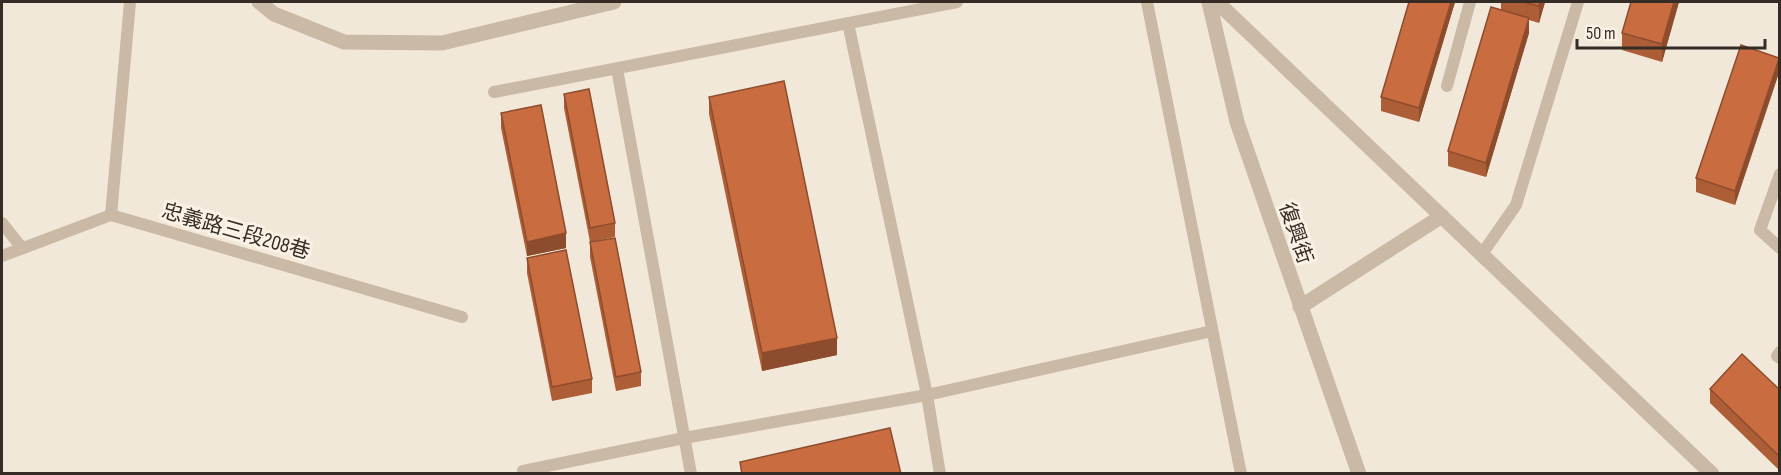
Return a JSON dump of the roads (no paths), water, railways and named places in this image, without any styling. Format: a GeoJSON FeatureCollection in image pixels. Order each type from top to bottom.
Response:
{"type":"FeatureCollection","features":[{"type":"Feature","properties":{"kind":"street"},"geometry":{"type":"LineString","coordinates":[[259,2],[274,14],[344,42],[442,44],[592,4],[614,2]]}},
{"type":"Feature","properties":{"kind":"street","name":"復興街"},"geometry":{"type":"LineString","coordinates":[[1209,2],[1237,123],[1299,307],[1359,474]]}},
{"type":"Feature","properties":{"kind":"street"},"geometry":{"type":"LineString","coordinates":[[1217,2],[1712,474]]}},
{"type":"Feature","properties":{"kind":"street"},"geometry":{"type":"LineString","coordinates":[[1299,307],[1442,216]]}},
{"type":"Feature","properties":{"kind":"lane"},"geometry":{"type":"LineString","coordinates":[[2,256],[111,215],[130,2]]}},
{"type":"Feature","properties":{"kind":"lane"},"geometry":{"type":"LineString","coordinates":[[494,92],[957,2]]}},
{"type":"Feature","properties":{"kind":"lane"},"geometry":{"type":"LineString","coordinates":[[1147,2],[1241,474]]}},
{"type":"Feature","properties":{"kind":"lane"},"geometry":{"type":"LineString","coordinates":[[1447,86],[1470,2]]}},
{"type":"Feature","properties":{"kind":"lane"},"geometry":{"type":"LineString","coordinates":[[1482,254],[1516,205],[1578,2]]}},
{"type":"Feature","properties":{"kind":"lane"},"geometry":{"type":"LineString","coordinates":[[848,23],[927,395],[940,474]]}},
{"type":"Feature","properties":{"kind":"lane"},"geometry":{"type":"LineString","coordinates":[[617,69],[690,474]]}},
{"type":"Feature","properties":{"kind":"lane"},"geometry":{"type":"LineString","coordinates":[[1779,174],[1761,230],[1779,248]]}},
{"type":"Feature","properties":{"kind":"lane","name":"忠義路三段208巷"},"geometry":{"type":"LineString","coordinates":[[111,215],[462,317]]}},
{"type":"Feature","properties":{"kind":"lane"},"geometry":{"type":"LineString","coordinates":[[2,223],[22,248]]}},
{"type":"Feature","properties":{"kind":"lane"},"geometry":{"type":"LineString","coordinates":[[523,474],[523,471],[684,438],[927,395],[1212,331]]}},
{"type":"Feature","properties":{"kind":"lane"},"geometry":{"type":"LineString","coordinates":[[1779,352],[1777,356],[1779,358]]}}]}
